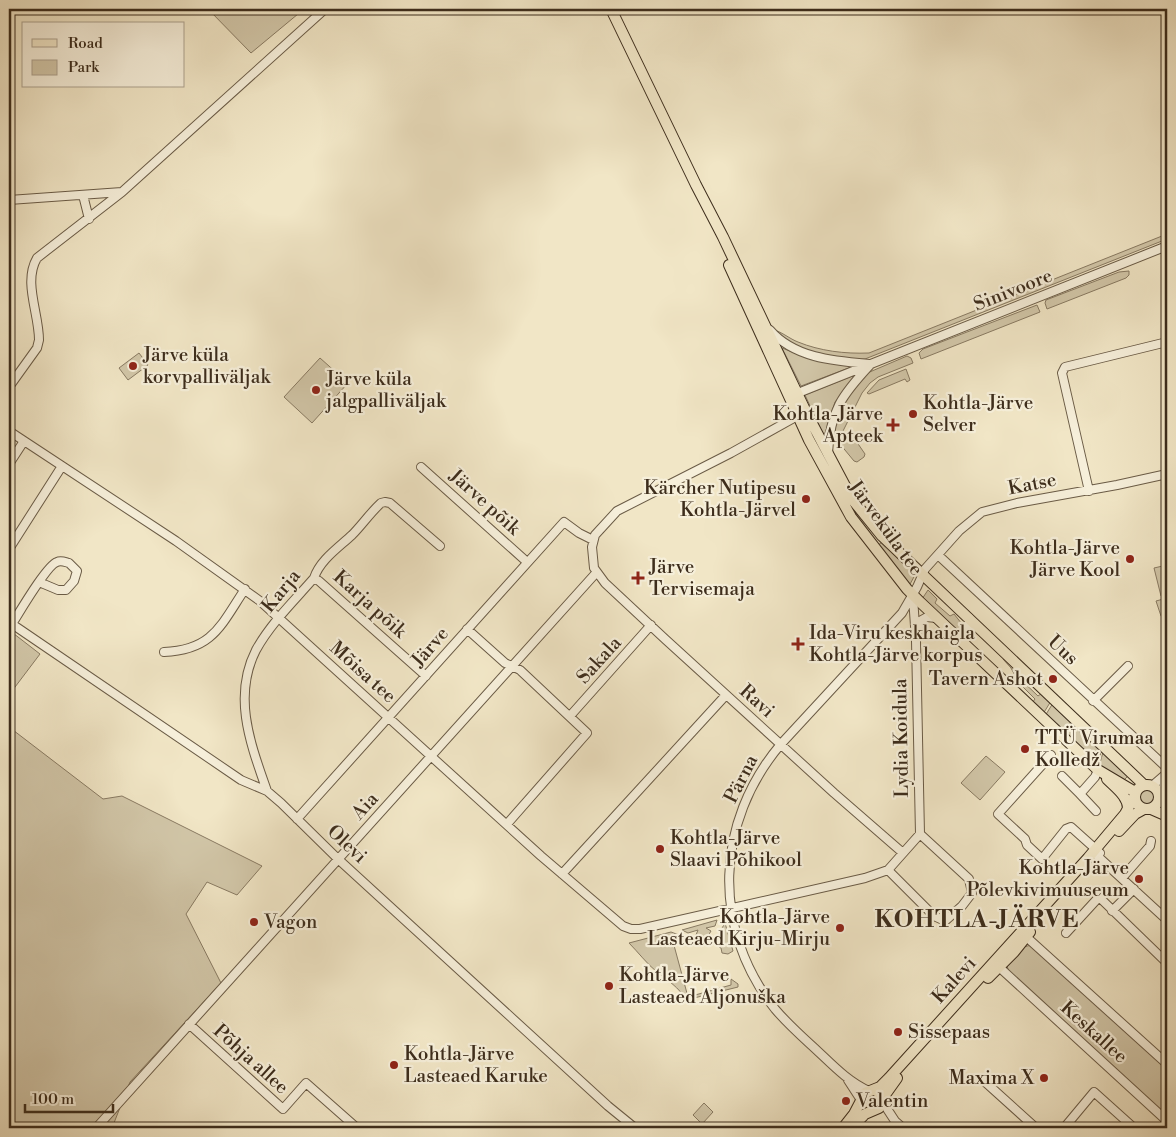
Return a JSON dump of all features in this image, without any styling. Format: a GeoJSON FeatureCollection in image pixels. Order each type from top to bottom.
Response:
{"type":"FeatureCollection","features":[{"type":"Feature","properties":{"kind":"main road"},"geometry":{"type":"LineString","coordinates":[[611,9],[696,185]]}},
{"type":"Feature","properties":{"kind":"main road","name":"Järveküla tee"},"geometry":{"type":"LineString","coordinates":[[696,185],[766,325],[791,381],[793,395]]}},
{"type":"Feature","properties":{"kind":"main road","name":"Järveküla tee"},"geometry":{"type":"LineString","coordinates":[[696,185],[728,264],[779,374],[828,453],[852,499],[860,510],[882,536],[923,571],[969,618],[1148,785]]}},
{"type":"Feature","properties":{"kind":"main road","name":"Järveküla tee"},"geometry":{"type":"LineString","coordinates":[[802,413],[809,440],[851,517],[912,594],[1098,770],[1135,794]]}},
{"type":"Feature","properties":{"kind":"main road"},"geometry":{"type":"LineString","coordinates":[[1098,770],[1128,801],[1128,810]]}},
{"type":"Feature","properties":{"kind":"main road"},"geometry":{"type":"LineString","coordinates":[[1147,809],[1162,800],[1158,791],[1148,785],[1137,788],[1135,794],[1136,803],[1147,809],[1167,816]]}},
{"type":"Feature","properties":{"kind":"main road","name":"Kalevi"},"geometry":{"type":"LineString","coordinates":[[850,1128],[859,1119],[879,1108],[882,1100],[908,1065],[999,967],[1024,934],[1096,852],[1128,810],[1135,794]]}},
{"type":"Feature","properties":{"kind":"main road","name":"Kalevi"},"geometry":{"type":"LineString","coordinates":[[1096,852],[1135,814],[1147,809]]}},
{"type":"Feature","properties":{"kind":"main road","name":"Kalevi"},"geometry":{"type":"LineString","coordinates":[[842,1128],[854,1114],[865,1093],[880,1087],[889,1078],[1004,951],[1024,934]]}},
{"type":"Feature","properties":{"kind":"main road"},"geometry":{"type":"LineString","coordinates":[[871,1091],[878,1094],[882,1100]]}},
{"type":"Feature","properties":{"kind":"main road"},"geometry":{"type":"LineString","coordinates":[[861,1101],[865,1109],[872,1112]]}},
{"type":"Feature","properties":{"kind":"street"},"geometry":{"type":"LineString","coordinates":[[9,387],[36,348],[39,340],[31,277],[32,266],[37,258],[122,192],[325,9]]}},
{"type":"Feature","properties":{"kind":"street"},"geometry":{"type":"LineString","coordinates":[[9,200],[122,192]]}},
{"type":"Feature","properties":{"kind":"street"},"geometry":{"type":"LineString","coordinates":[[83,195],[89,219]]}},
{"type":"Feature","properties":{"kind":"street","name":"Sinivoore"},"geometry":{"type":"LineString","coordinates":[[793,395],[1167,246]]}},
{"type":"Feature","properties":{"kind":"street","name":"Sinivoore"},"geometry":{"type":"LineString","coordinates":[[766,325],[779,340],[795,349],[828,360],[871,364]]}},
{"type":"Feature","properties":{"kind":"street"},"geometry":{"type":"LineString","coordinates":[[1089,490],[1062,373],[1063,369],[1167,342]]}},
{"type":"Feature","properties":{"kind":"street","name":"Sinivoore"},"geometry":{"type":"LineString","coordinates":[[828,453],[830,427],[839,402],[871,364]]}},
{"type":"Feature","properties":{"kind":"street"},"geometry":{"type":"LineString","coordinates":[[595,570],[592,555],[593,540],[601,527],[622,507],[731,453],[802,413]]}},
{"type":"Feature","properties":{"kind":"street","name":"Mõisa tee"},"geometry":{"type":"LineString","coordinates":[[9,431],[245,589],[280,618],[562,874],[623,926],[631,929],[640,929],[731,909]]}},
{"type":"Feature","properties":{"kind":"street"},"geometry":{"type":"LineString","coordinates":[[9,464],[24,441]]}},
{"type":"Feature","properties":{"kind":"street"},"geometry":{"type":"LineString","coordinates":[[9,549],[62,466]]}},
{"type":"Feature","properties":{"kind":"street","name":"Järve põik"},"geometry":{"type":"LineString","coordinates":[[420,467],[527,562]]}},
{"type":"Feature","properties":{"kind":"street","name":"Katse"},"geometry":{"type":"LineString","coordinates":[[923,571],[965,526],[982,512],[1017,503],[1167,474]]}},
{"type":"Feature","properties":{"kind":"street","name":"Karja"},"geometry":{"type":"LineString","coordinates":[[267,791],[248,734],[244,711],[244,690],[256,651],[337,546],[352,534],[373,510],[385,502],[399,509],[440,546]]}},
{"type":"Feature","properties":{"kind":"street","name":"Järve"},"geometry":{"type":"LineString","coordinates":[[297,819],[564,522],[593,540]]}},
{"type":"Feature","properties":{"kind":"street","name":"Uus"},"geometry":{"type":"LineString","coordinates":[[938,555],[1167,768]]}},
{"type":"Feature","properties":{"kind":"street"},"geometry":{"type":"LineString","coordinates":[[10,623],[51,566],[57,562],[69,563],[76,572],[74,581],[66,590],[58,590],[40,582]]}},
{"type":"Feature","properties":{"kind":"street","name":"Ravi"},"geometry":{"type":"LineString","coordinates":[[595,570],[651,626],[726,695],[903,853]]}},
{"type":"Feature","properties":{"kind":"street","name":"Aia"},"geometry":{"type":"LineString","coordinates":[[97,1127],[432,755],[595,570]]}},
{"type":"Feature","properties":{"kind":"street","name":"Pärna"},"geometry":{"type":"LineString","coordinates":[[861,1101],[847,1079],[787,1022],[767,998],[743,954],[731,909],[729,878],[732,842],[753,784],[765,764],[781,744],[902,613],[923,571]]}},
{"type":"Feature","properties":{"kind":"street","name":"Karja põik"},"geometry":{"type":"LineString","coordinates":[[314,578],[426,676]]}},
{"type":"Feature","properties":{"kind":"street"},"geometry":{"type":"LineString","coordinates":[[164,652],[180,652],[207,640],[216,631],[245,589]]}},
{"type":"Feature","properties":{"kind":"street","name":"Lydia Koidula"},"geometry":{"type":"LineString","coordinates":[[912,594],[916,641],[920,834]]}},
{"type":"Feature","properties":{"kind":"street","name":"Lydia Koidula"},"geometry":{"type":"LineString","coordinates":[[916,641],[919,624],[922,619],[932,617],[944,624]]}},
{"type":"Feature","properties":{"kind":"street"},"geometry":{"type":"LineString","coordinates":[[957,635],[963,634],[969,627],[969,618]]}},
{"type":"Feature","properties":{"kind":"street","name":"Olevi"},"geometry":{"type":"LineString","coordinates":[[10,623],[234,775],[267,791],[338,860],[634,1128]]}},
{"type":"Feature","properties":{"kind":"street","name":"Sakala"},"geometry":{"type":"LineString","coordinates":[[570,716],[651,626]]}},
{"type":"Feature","properties":{"kind":"street"},"geometry":{"type":"LineString","coordinates":[[467,629],[500,660],[520,670],[587,734],[506,824]]}},
{"type":"Feature","properties":{"kind":"street"},"geometry":{"type":"LineString","coordinates":[[1093,701],[1128,666]]}},
{"type":"Feature","properties":{"kind":"street"},"geometry":{"type":"LineString","coordinates":[[562,874],[726,695]]}},
{"type":"Feature","properties":{"kind":"street"},"geometry":{"type":"LineString","coordinates":[[1051,755],[998,814],[1042,859],[1066,829],[1071,826],[1167,920]]}},
{"type":"Feature","properties":{"kind":"street"},"geometry":{"type":"LineString","coordinates":[[1080,794],[1095,777],[1098,770]]}},
{"type":"Feature","properties":{"kind":"street"},"geometry":{"type":"LineString","coordinates":[[1148,785],[1167,773]]}},
{"type":"Feature","properties":{"kind":"street"},"geometry":{"type":"LineString","coordinates":[[1062,776],[1096,811]]}},
{"type":"Feature","properties":{"kind":"street"},"geometry":{"type":"LineString","coordinates":[[1162,800],[1167,780]]}},
{"type":"Feature","properties":{"kind":"street"},"geometry":{"type":"LineString","coordinates":[[731,909],[865,878],[888,870],[920,834],[969,879],[972,893],[962,906],[945,921],[934,916],[888,870]]}},
{"type":"Feature","properties":{"kind":"street"},"geometry":{"type":"LineString","coordinates":[[1122,878],[1150,846],[1151,841]]}},
{"type":"Feature","properties":{"kind":"street"},"geometry":{"type":"LineString","coordinates":[[1112,910],[1134,889]]}},
{"type":"Feature","properties":{"kind":"street"},"geometry":{"type":"LineString","coordinates":[[1066,933],[1099,897],[1167,962]]}},
{"type":"Feature","properties":{"kind":"street","name":"Keskallee"},"geometry":{"type":"LineString","coordinates":[[1024,934],[1167,1064]]}},
{"type":"Feature","properties":{"kind":"street"},"geometry":{"type":"LineString","coordinates":[[999,967],[999,959],[1004,951]]}},
{"type":"Feature","properties":{"kind":"street","name":"Keskallee"},"geometry":{"type":"LineString","coordinates":[[999,967],[1167,1121]]}},
{"type":"Feature","properties":{"kind":"street","name":"Põhja allee"},"geometry":{"type":"LineString","coordinates":[[189,1024],[283,1109],[306,1083],[357,1128]]}},
{"type":"Feature","properties":{"kind":"street","name":"Pärna"},"geometry":{"type":"LineString","coordinates":[[847,1079],[871,1091]]}},
{"type":"Feature","properties":{"kind":"street"},"geometry":{"type":"LineString","coordinates":[[984,1081],[1036,1128]]}},
{"type":"Feature","properties":{"kind":"street"},"geometry":{"type":"LineString","coordinates":[[1068,1127],[1094,1092],[1134,1128]]}},
{"type":"Feature","properties":{"kind":"street"},"geometry":{"type":"LineString","coordinates":[[882,1100],[895,1121],[903,1128]]}},
{"type":"Feature","properties":{"kind":"street"},"geometry":{"type":"LineString","coordinates":[[872,1112],[895,1121]]}},
{"type":"Feature","properties":{"kind":"green space"},"geometry":{"type":"Polygon","coordinates":[[[208,9],[304,9],[251,53],[208,9]]]}},
{"type":"Feature","properties":{"kind":"green space"},"geometry":{"type":"Polygon","coordinates":[[[1167,234],[1167,239],[865,359],[853,360],[821,355],[788,344],[774,330],[815,348],[851,353],[869,353],[1167,234]]]}},
{"type":"Feature","properties":{"kind":"green space"},"geometry":{"type":"Polygon","coordinates":[[[1129,271],[1129,275],[1126,278],[1047,309],[1046,300],[1119,272],[1129,271]]]}},
{"type":"Feature","properties":{"kind":"green space"},"geometry":{"type":"Polygon","coordinates":[[[1037,305],[1040,312],[921,359],[919,353],[923,349],[1037,305]]]}},
{"type":"Feature","properties":{"kind":"green space"},"geometry":{"type":"Polygon","coordinates":[[[782,348],[811,359],[854,366],[801,386],[782,348]]]}},
{"type":"Feature","properties":{"kind":"green space","name":"Järve küla korvpalliväljak"},"geometry":{"type":"Polygon","coordinates":[[[139,353],[148,365],[128,380],[119,368],[139,353]]]}},
{"type":"Feature","properties":{"kind":"green space"},"geometry":{"type":"Polygon","coordinates":[[[907,356],[911,358],[913,363],[878,377],[870,383],[862,393],[838,441],[833,438],[832,435],[842,404],[865,374],[907,356]]]}},
{"type":"Feature","properties":{"kind":"green space","name":"Järve küla jalgpalliväljak"},"geometry":{"type":"Polygon","coordinates":[[[320,358],[348,383],[312,423],[284,397],[320,358]]]}},
{"type":"Feature","properties":{"kind":"green space"},"geometry":{"type":"Polygon","coordinates":[[[906,369],[910,380],[907,382],[905,379],[869,394],[867,393],[879,380],[906,369]]]}},
{"type":"Feature","properties":{"kind":"green space"},"geometry":{"type":"Polygon","coordinates":[[[857,374],[835,402],[825,433],[823,434],[805,395],[857,374]]]}},
{"type":"Feature","properties":{"kind":"green space"},"geometry":{"type":"Polygon","coordinates":[[[847,432],[855,432],[852,435],[865,454],[857,462],[840,444],[847,432]]]}},
{"type":"Feature","properties":{"kind":"green space"},"geometry":{"type":"Polygon","coordinates":[[[882,542],[915,575],[909,586],[877,546],[882,542]]]}},
{"type":"Feature","properties":{"kind":"green space"},"geometry":{"type":"Polygon","coordinates":[[[1167,565],[1167,594],[1161,596],[1154,568],[1167,565]]]}},
{"type":"Feature","properties":{"kind":"green space"},"geometry":{"type":"Polygon","coordinates":[[[928,590],[937,599],[935,603],[950,616],[954,614],[962,624],[961,629],[954,630],[922,599],[928,590]]]}},
{"type":"Feature","properties":{"kind":"green space"},"geometry":{"type":"Polygon","coordinates":[[[1167,598],[1167,623],[1161,616],[1156,601],[1167,598]]]}},
{"type":"Feature","properties":{"kind":"green space"},"geometry":{"type":"Polygon","coordinates":[[[9,630],[40,654],[9,695],[9,630]]]}},
{"type":"Feature","properties":{"kind":"green space"},"geometry":{"type":"Polygon","coordinates":[[[1005,658],[1019,670],[1015,674],[1038,696],[1042,693],[1051,701],[1043,714],[1032,703],[1035,699],[1019,683],[1011,668],[1003,659],[1005,658]]]}},
{"type":"Feature","properties":{"kind":"green space"},"geometry":{"type":"Polygon","coordinates":[[[1053,703],[1102,747],[1098,765],[1045,716],[1053,703]]]}},
{"type":"Feature","properties":{"kind":"green space"},"geometry":{"type":"Polygon","coordinates":[[[9,727],[103,799],[122,796],[262,866],[237,895],[207,882],[186,914],[221,983],[130,1082],[112,1128],[9,1128],[9,727]]]}},
{"type":"Feature","properties":{"kind":"green space"},"geometry":{"type":"Polygon","coordinates":[[[1104,749],[1130,774],[1123,781],[1099,766],[1104,749]]]}},
{"type":"Feature","properties":{"kind":"green space"},"geometry":{"type":"Polygon","coordinates":[[[986,756],[1005,772],[980,800],[961,783],[986,756]]]}},
{"type":"Feature","properties":{"kind":"green space"},"geometry":{"type":"Polygon","coordinates":[[[1146,788],[1152,791],[1155,797],[1152,803],[1146,806],[1140,803],[1137,797],[1140,791],[1146,788]]]}},
{"type":"Feature","properties":{"kind":"green space"},"geometry":{"type":"Polygon","coordinates":[[[717,920],[715,926],[706,928],[711,931],[705,941],[696,935],[698,930],[688,933],[682,930],[717,920]]]}},
{"type":"Feature","properties":{"kind":"green space"},"geometry":{"type":"Polygon","coordinates":[[[725,923],[733,951],[728,954],[722,953],[721,948],[716,945],[719,939],[718,935],[725,923]]]}},
{"type":"Feature","properties":{"kind":"green space"},"geometry":{"type":"Polygon","coordinates":[[[671,932],[679,935],[672,938],[688,997],[731,985],[731,979],[738,984],[738,987],[686,1000],[677,988],[653,969],[629,943],[671,932]]]}},
{"type":"Feature","properties":{"kind":"green space"},"geometry":{"type":"Polygon","coordinates":[[[1031,945],[1167,1069],[1167,1115],[1009,972],[1007,966],[1024,947],[1031,945]]]}},
{"type":"Feature","properties":{"kind":"green space"},"geometry":{"type":"Polygon","coordinates":[[[704,1103],[713,1112],[702,1124],[693,1115],[704,1103]]]}},
{"type":"Feature","properties":{"kind":"place","name":"Järve küla korvpalliväljak"},"geometry":{"type":"Point","coordinates":[133,366]}},
{"type":"Feature","properties":{"kind":"place","name":"Järve küla jalgpalliväljak"},"geometry":{"type":"Point","coordinates":[316,390]}},
{"type":"Feature","properties":{"kind":"place","name":"Kohtla-Järve Selver"},"geometry":{"type":"Point","coordinates":[913,414]}},
{"type":"Feature","properties":{"kind":"place","name":"Kohtla-Järve Apteek"},"geometry":{"type":"Point","coordinates":[893,425]}},
{"type":"Feature","properties":{"kind":"place","name":"Kärcher Nutipesu Kohtla-Järvel"},"geometry":{"type":"Point","coordinates":[806,499]}},
{"type":"Feature","properties":{"kind":"place","name":"Kohtla-Järve Järve Kool"},"geometry":{"type":"Point","coordinates":[1130,559]}},
{"type":"Feature","properties":{"kind":"place","name":"Järve Tervisemaja"},"geometry":{"type":"Point","coordinates":[638,578]}},
{"type":"Feature","properties":{"kind":"place","name":"Ida-Viru keskhaigla Kohtla-Järve korpus"},"geometry":{"type":"Point","coordinates":[798,644]}},
{"type":"Feature","properties":{"kind":"place","name":"Tavern Ashot"},"geometry":{"type":"Point","coordinates":[1053,679]}},
{"type":"Feature","properties":{"kind":"place","name":"TTÜ Virumaa Kolledž"},"geometry":{"type":"Point","coordinates":[1025,749]}},
{"type":"Feature","properties":{"kind":"place","name":"Kohtla-Järve Slaavi Põhikool"},"geometry":{"type":"Point","coordinates":[660,849]}},
{"type":"Feature","properties":{"kind":"place","name":"Kohtla-Järve Põlevkivimuuseum"},"geometry":{"type":"Point","coordinates":[1139,879]}},
{"type":"Feature","properties":{"kind":"place","name":"Vagon"},"geometry":{"type":"Point","coordinates":[254,922]}},
{"type":"Feature","properties":{"kind":"place","name":"Kohtla-Järve Lasteaed Kirju-Mirju"},"geometry":{"type":"Point","coordinates":[840,928]}},
{"type":"Feature","properties":{"kind":"place","name":"Kohtla-Järve Lasteaed Aljonuška"},"geometry":{"type":"Point","coordinates":[609,986]}},
{"type":"Feature","properties":{"kind":"place","name":"Sissepaas"},"geometry":{"type":"Point","coordinates":[898,1032]}},
{"type":"Feature","properties":{"kind":"place","name":"Kohtla-Järve Lasteaed Karuke"},"geometry":{"type":"Point","coordinates":[394,1065]}},
{"type":"Feature","properties":{"kind":"place","name":"Maxima X"},"geometry":{"type":"Point","coordinates":[1044,1078]}},
{"type":"Feature","properties":{"kind":"place","name":"Valentin"},"geometry":{"type":"Point","coordinates":[846,1101]}},
{"type":"Feature","properties":{"kind":"district","name":"KOHTLA-JÄRVE"},"geometry":{"type":"Point","coordinates":[977,920]}}]}
